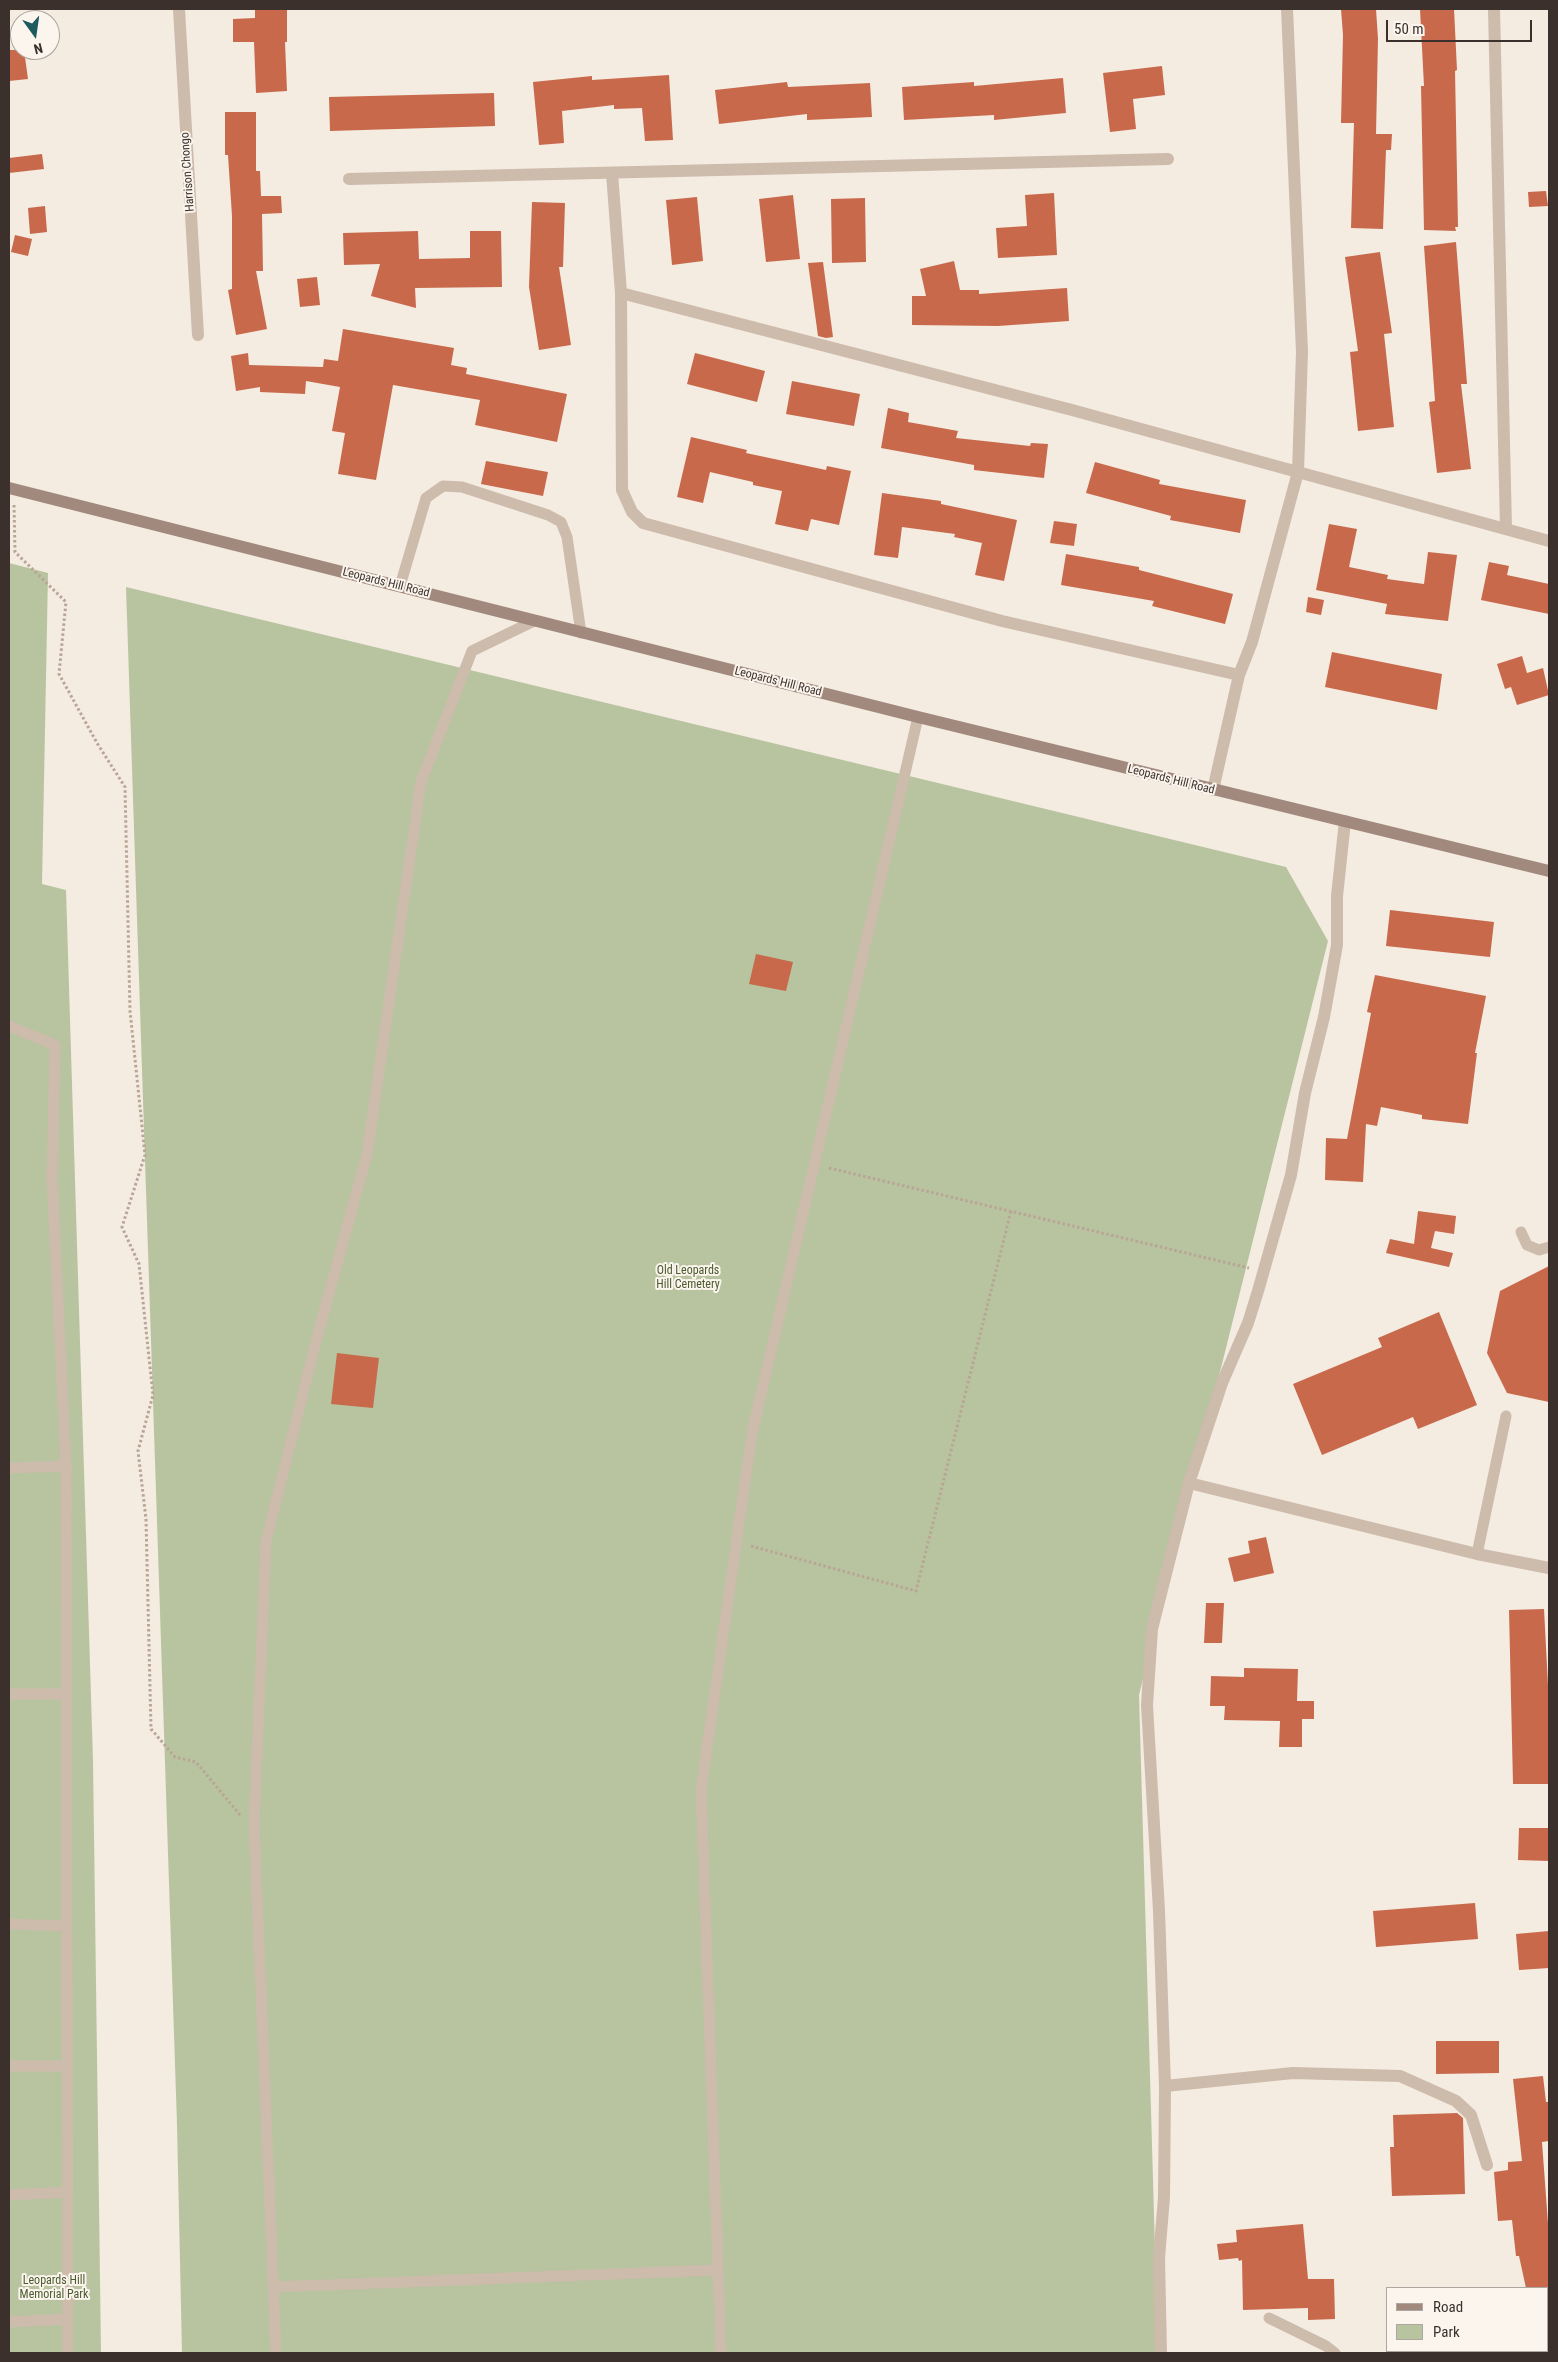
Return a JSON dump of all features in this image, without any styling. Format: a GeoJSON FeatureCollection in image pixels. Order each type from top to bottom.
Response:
{"type":"FeatureCollection","features":[{"type":"Feature","properties":{"kind":"main road","name":"Leopards Hill Road"},"geometry":{"type":"LineString","coordinates":[[12,489],[918,717],[1549,871]]}},
{"type":"Feature","properties":{"kind":"street","name":"Harrison Chongo"},"geometry":{"type":"LineString","coordinates":[[179,9],[198,335]]}},
{"type":"Feature","properties":{"kind":"street"},"geometry":{"type":"LineString","coordinates":[[1213,790],[1240,676],[1252,642],[1298,472],[1302,352],[1287,9]]}},
{"type":"Feature","properties":{"kind":"street"},"geometry":{"type":"LineString","coordinates":[[1494,9],[1506,529]]}},
{"type":"Feature","properties":{"kind":"street"},"geometry":{"type":"LineString","coordinates":[[348,179],[1168,159]]}},
{"type":"Feature","properties":{"kind":"street"},"geometry":{"type":"LineString","coordinates":[[612,173],[621,293],[622,490],[632,512],[643,523],[1002,621],[1240,676]]}},
{"type":"Feature","properties":{"kind":"street"},"geometry":{"type":"LineString","coordinates":[[621,293],[1072,410],[1549,540]]}},
{"type":"Feature","properties":{"kind":"street"},"geometry":{"type":"LineString","coordinates":[[1161,2353],[1159,2258],[1164,2197],[1165,2086],[1159,1911],[1147,1705],[1152,1629],[1189,1483],[1222,1383],[1248,1322],[1291,1174],[1305,1093],[1324,1017],[1337,945],[1337,896],[1345,821]]}},
{"type":"Feature","properties":{"kind":"street"},"geometry":{"type":"LineString","coordinates":[[1189,1483],[1477,1554],[1549,1568]]}},
{"type":"Feature","properties":{"kind":"street"},"geometry":{"type":"LineString","coordinates":[[1165,2086],[1293,2074],[1400,2076],[1456,2101],[1471,2115],[1487,2165]]}},
{"type":"Feature","properties":{"kind":"lane"},"geometry":{"type":"LineString","coordinates":[[400,586],[426,498],[443,486],[462,487],[548,515],[561,522],[567,537],[581,633]]}},
{"type":"Feature","properties":{"kind":"lane"},"geometry":{"type":"LineString","coordinates":[[276,2353],[254,1824],[266,1541],[314,1345],[367,1154],[422,782],[472,651],[534,620]]}},
{"type":"Feature","properties":{"kind":"lane"},"geometry":{"type":"LineString","coordinates":[[721,2353],[702,1790],[752,1433],[918,717]]}},
{"type":"Feature","properties":{"kind":"lane"},"geometry":{"type":"LineString","coordinates":[[9,1026],[55,1045],[52,1178],[66,1466],[68,2353]]}},
{"type":"Feature","properties":{"kind":"lane"},"geometry":{"type":"LineString","coordinates":[[1521,1232],[1527,1245],[1539,1250],[1549,1247]]}},
{"type":"Feature","properties":{"kind":"lane"},"geometry":{"type":"LineString","coordinates":[[1477,1554],[1506,1416]]}},
{"type":"Feature","properties":{"kind":"lane"},"geometry":{"type":"LineString","coordinates":[[9,1468],[66,1466]]}},
{"type":"Feature","properties":{"kind":"lane"},"geometry":{"type":"LineString","coordinates":[[9,1694],[67,1694]]}},
{"type":"Feature","properties":{"kind":"lane"},"geometry":{"type":"LineString","coordinates":[[9,1924],[67,1926]]}},
{"type":"Feature","properties":{"kind":"lane"},"geometry":{"type":"LineString","coordinates":[[9,2066],[67,2066]]}},
{"type":"Feature","properties":{"kind":"lane"},"geometry":{"type":"LineString","coordinates":[[9,2195],[68,2192]]}},
{"type":"Feature","properties":{"kind":"lane"},"geometry":{"type":"LineString","coordinates":[[273,2286],[718,2270]]}},
{"type":"Feature","properties":{"kind":"lane"},"geometry":{"type":"LineString","coordinates":[[1269,2318],[1326,2346],[1335,2353]]}},
{"type":"Feature","properties":{"kind":"lane"},"geometry":{"type":"LineString","coordinates":[[9,2322],[68,2319]]}},
{"type":"Feature","properties":{"kind":"path"},"geometry":{"type":"LineString","coordinates":[[12,489],[15,552],[66,602],[59,674],[97,743],[125,787],[130,1011],[145,1155],[122,1227],[139,1264],[153,1395],[138,1451],[146,1519],[151,1729],[175,1757],[196,1762],[240,1815],[254,1824]]}},
{"type":"Feature","properties":{"kind":"path"},"geometry":{"type":"LineString","coordinates":[[814,1164],[1264,1272]]}},
{"type":"Feature","properties":{"kind":"path"},"geometry":{"type":"LineString","coordinates":[[736,1542],[916,1591],[1011,1211]]}},
{"type":"Feature","properties":{"kind":"green space","name":"Leopards Hill Memorial Park"},"geometry":{"type":"Polygon","coordinates":[[[9,563],[48,573],[42,884],[66,890],[93,1761],[101,2353],[9,2353],[9,563]]]}},
{"type":"Feature","properties":{"kind":"green space","name":"Old Leopards Hill Cemetery"},"geometry":{"type":"Polygon","coordinates":[[[126,587],[1286,867],[1328,941],[1139,1695],[1158,2353],[182,2353],[177,2124],[126,587]]]}},
{"type":"Feature","properties":{"kind":"building"},"geometry":{"type":"Polygon","coordinates":[[[255,9],[287,9],[287,42],[285,42],[287,91],[256,93],[254,42],[233,42],[233,19],[255,18],[255,9]]]}},
{"type":"Feature","properties":{"kind":"building"},"geometry":{"type":"Polygon","coordinates":[[[1341,9],[1376,9],[1378,39],[1376,134],[1392,134],[1391,150],[1386,150],[1383,229],[1351,228],[1354,123],[1341,123],[1343,35],[1341,9]]]}},
{"type":"Feature","properties":{"kind":"building"},"geometry":{"type":"Polygon","coordinates":[[[1420,9],[1454,9],[1457,70],[1455,71],[1458,227],[1455,227],[1456,231],[1424,230],[1421,86],[1424,86],[1420,9]]]}},
{"type":"Feature","properties":{"kind":"building"},"geometry":{"type":"Polygon","coordinates":[[[10,50],[10,60],[25,60],[28,79],[9,81],[10,50]]]}},
{"type":"Feature","properties":{"kind":"building"},"geometry":{"type":"Polygon","coordinates":[[[1162,66],[1165,95],[1133,99],[1136,129],[1110,132],[1103,73],[1162,66]]]}},
{"type":"Feature","properties":{"kind":"building"},"geometry":{"type":"Polygon","coordinates":[[[669,75],[673,140],[645,141],[642,108],[614,109],[614,105],[562,111],[564,143],[539,145],[533,82],[592,76],[592,80],[669,75]]]}},
{"type":"Feature","properties":{"kind":"building"},"geometry":{"type":"Polygon","coordinates":[[[1063,78],[1066,113],[994,120],[994,115],[904,120],[902,87],[974,82],[974,86],[1063,78]]]}},
{"type":"Feature","properties":{"kind":"building"},"geometry":{"type":"Polygon","coordinates":[[[787,82],[788,87],[870,83],[872,117],[807,120],[807,114],[719,124],[715,90],[787,82]]]}},
{"type":"Feature","properties":{"kind":"building"},"geometry":{"type":"Polygon","coordinates":[[[494,93],[495,126],[330,131],[329,97],[494,93]]]}},
{"type":"Feature","properties":{"kind":"building"},"geometry":{"type":"Polygon","coordinates":[[[225,112],[256,112],[256,171],[260,171],[261,196],[281,196],[282,213],[262,214],[263,271],[256,271],[267,329],[236,335],[228,290],[232,289],[232,216],[228,155],[225,155],[225,112]]]}},
{"type":"Feature","properties":{"kind":"building"},"geometry":{"type":"Polygon","coordinates":[[[42,154],[44,169],[9,173],[9,158],[42,154]]]}},
{"type":"Feature","properties":{"kind":"building"},"geometry":{"type":"Polygon","coordinates":[[[1546,191],[1548,206],[1529,207],[1528,192],[1546,191]]]}},
{"type":"Feature","properties":{"kind":"building"},"geometry":{"type":"Polygon","coordinates":[[[1054,193],[1057,255],[998,258],[996,228],[1027,226],[1025,195],[1054,193]]]}},
{"type":"Feature","properties":{"kind":"building"},"geometry":{"type":"Polygon","coordinates":[[[793,195],[800,259],[766,262],[759,199],[793,195]]]}},
{"type":"Feature","properties":{"kind":"building"},"geometry":{"type":"Polygon","coordinates":[[[697,197],[703,261],[672,265],[666,200],[697,197]]]}},
{"type":"Feature","properties":{"kind":"building"},"geometry":{"type":"Polygon","coordinates":[[[865,198],[866,262],[832,263],[831,199],[865,198]]]}},
{"type":"Feature","properties":{"kind":"building"},"geometry":{"type":"Polygon","coordinates":[[[532,202],[565,203],[563,267],[559,267],[571,345],[539,350],[529,287],[532,202]]]}},
{"type":"Feature","properties":{"kind":"building"},"geometry":{"type":"Polygon","coordinates":[[[45,206],[47,232],[30,234],[28,208],[45,206]]]}},
{"type":"Feature","properties":{"kind":"building"},"geometry":{"type":"Polygon","coordinates":[[[418,231],[419,259],[470,258],[470,231],[501,231],[502,287],[415,288],[416,308],[371,296],[380,264],[344,265],[343,233],[418,231]]]}},
{"type":"Feature","properties":{"kind":"building"},"geometry":{"type":"Polygon","coordinates":[[[15,235],[32,239],[28,256],[11,252],[15,235]]]}},
{"type":"Feature","properties":{"kind":"building"},"geometry":{"type":"Polygon","coordinates":[[[1456,242],[1467,384],[1461,384],[1471,469],[1437,473],[1429,402],[1435,401],[1424,246],[1456,242]]]}},
{"type":"Feature","properties":{"kind":"building"},"geometry":{"type":"Polygon","coordinates":[[[1380,252],[1392,333],[1384,334],[1394,427],[1358,431],[1350,352],[1358,351],[1345,257],[1380,252]]]}},
{"type":"Feature","properties":{"kind":"building"},"geometry":{"type":"Polygon","coordinates":[[[954,261],[960,290],[979,290],[979,294],[1067,288],[1069,321],[998,326],[912,325],[912,296],[926,296],[920,269],[954,261]]]}},
{"type":"Feature","properties":{"kind":"building"},"geometry":{"type":"Polygon","coordinates":[[[823,262],[833,337],[826,338],[818,336],[808,263],[823,262]]]}},
{"type":"Feature","properties":{"kind":"building"},"geometry":{"type":"Polygon","coordinates":[[[317,277],[320,305],[300,307],[297,279],[317,277]]]}},
{"type":"Feature","properties":{"kind":"building"},"geometry":{"type":"Polygon","coordinates":[[[343,329],[454,348],[451,365],[467,368],[466,374],[567,394],[557,442],[475,425],[480,400],[393,385],[376,480],[338,474],[345,433],[332,431],[340,387],[306,381],[305,394],[260,392],[260,387],[236,391],[231,356],[248,353],[249,365],[323,367],[324,359],[338,361],[343,329]]]}},
{"type":"Feature","properties":{"kind":"building"},"geometry":{"type":"Polygon","coordinates":[[[695,353],[765,371],[757,402],[687,384],[695,353]]]}},
{"type":"Feature","properties":{"kind":"building"},"geometry":{"type":"Polygon","coordinates":[[[792,381],[860,394],[854,426],[786,414],[792,381]]]}},
{"type":"Feature","properties":{"kind":"building"},"geometry":{"type":"Polygon","coordinates":[[[888,408],[909,413],[908,422],[958,431],[956,438],[1030,446],[1031,443],[1048,444],[1044,478],[974,470],[974,465],[881,448],[888,408]]]}},
{"type":"Feature","properties":{"kind":"building"},"geometry":{"type":"Polygon","coordinates":[[[691,437],[747,450],[746,453],[826,470],[827,466],[851,471],[839,525],[811,519],[808,531],[775,524],[782,491],[753,485],[753,482],[710,472],[703,503],[677,497],[691,437]]]}},
{"type":"Feature","properties":{"kind":"building"},"geometry":{"type":"Polygon","coordinates":[[[486,461],[548,472],[543,496],[481,484],[486,461]]]}},
{"type":"Feature","properties":{"kind":"building"},"geometry":{"type":"Polygon","coordinates":[[[1095,462],[1160,480],[1159,484],[1246,500],[1240,533],[1170,520],[1171,516],[1086,493],[1095,462]]]}},
{"type":"Feature","properties":{"kind":"building"},"geometry":{"type":"Polygon","coordinates":[[[882,493],[941,501],[941,504],[1017,520],[1004,581],[975,575],[982,543],[954,537],[955,534],[902,527],[898,558],[874,555],[882,493]]]}},
{"type":"Feature","properties":{"kind":"building"},"geometry":{"type":"Polygon","coordinates":[[[1054,521],[1077,524],[1074,546],[1050,543],[1054,521]]]}},
{"type":"Feature","properties":{"kind":"building"},"geometry":{"type":"Polygon","coordinates":[[[1329,524],[1357,529],[1349,567],[1388,575],[1387,579],[1424,584],[1428,552],[1457,555],[1448,621],[1385,614],[1387,604],[1316,590],[1329,524]]]}},
{"type":"Feature","properties":{"kind":"building"},"geometry":{"type":"Polygon","coordinates":[[[1066,554],[1139,567],[1139,570],[1233,594],[1225,624],[1152,606],[1154,601],[1061,585],[1066,554]]]}},
{"type":"Feature","properties":{"kind":"building"},"geometry":{"type":"Polygon","coordinates":[[[1489,562],[1509,566],[1507,575],[1549,584],[1549,614],[1481,600],[1489,562]]]}},
{"type":"Feature","properties":{"kind":"building"},"geometry":{"type":"Polygon","coordinates":[[[1308,597],[1324,600],[1321,615],[1306,612],[1308,597]]]}},
{"type":"Feature","properties":{"kind":"building"},"geometry":{"type":"Polygon","coordinates":[[[1332,652],[1442,674],[1437,710],[1325,687],[1332,652]]]}},
{"type":"Feature","properties":{"kind":"building"},"geometry":{"type":"Polygon","coordinates":[[[1522,656],[1527,673],[1543,668],[1549,695],[1517,705],[1511,687],[1505,689],[1497,664],[1522,656]]]}},
{"type":"Feature","properties":{"kind":"building"},"geometry":{"type":"Polygon","coordinates":[[[1390,910],[1494,922],[1490,957],[1386,946],[1390,910]]]}},
{"type":"Feature","properties":{"kind":"building"},"geometry":{"type":"Polygon","coordinates":[[[756,954],[793,962],[786,991],[749,984],[756,954]]]}},
{"type":"Feature","properties":{"kind":"building"},"geometry":{"type":"Polygon","coordinates":[[[1375,975],[1486,996],[1475,1053],[1477,1053],[1468,1124],[1422,1119],[1422,1115],[1381,1107],[1377,1126],[1366,1124],[1363,1182],[1325,1180],[1326,1138],[1347,1139],[1371,1013],[1367,1012],[1375,975]]]}},
{"type":"Feature","properties":{"kind":"building"},"geometry":{"type":"Polygon","coordinates":[[[1418,1211],[1456,1216],[1454,1234],[1435,1231],[1431,1248],[1453,1253],[1449,1267],[1386,1253],[1390,1239],[1414,1244],[1418,1211]]]}},
{"type":"Feature","properties":{"kind":"building"},"geometry":{"type":"Polygon","coordinates":[[[1549,1266],[1549,1402],[1507,1393],[1487,1353],[1500,1291],[1549,1266]]]}},
{"type":"Feature","properties":{"kind":"building"},"geometry":{"type":"Polygon","coordinates":[[[1439,1312],[1477,1405],[1418,1429],[1413,1417],[1322,1455],[1293,1384],[1382,1347],[1378,1338],[1439,1312]]]}},
{"type":"Feature","properties":{"kind":"building"},"geometry":{"type":"Polygon","coordinates":[[[337,1353],[379,1358],[373,1408],[331,1404],[337,1353]]]}},
{"type":"Feature","properties":{"kind":"building"},"geometry":{"type":"Polygon","coordinates":[[[1266,1537],[1274,1573],[1234,1582],[1228,1558],[1250,1553],[1248,1541],[1266,1537]]]}},
{"type":"Feature","properties":{"kind":"building"},"geometry":{"type":"Polygon","coordinates":[[[1206,1603],[1224,1603],[1222,1643],[1204,1643],[1206,1603]]]}},
{"type":"Feature","properties":{"kind":"building"},"geometry":{"type":"Polygon","coordinates":[[[1544,1609],[1549,1704],[1549,1784],[1513,1784],[1509,1610],[1544,1609]]]}},
{"type":"Feature","properties":{"kind":"building"},"geometry":{"type":"Polygon","coordinates":[[[1244,1668],[1298,1669],[1297,1701],[1314,1701],[1314,1719],[1302,1719],[1302,1747],[1279,1747],[1280,1721],[1224,1720],[1225,1706],[1210,1706],[1211,1676],[1244,1677],[1244,1668]]]}},
{"type":"Feature","properties":{"kind":"building"},"geometry":{"type":"Polygon","coordinates":[[[1519,1828],[1549,1828],[1549,1861],[1518,1860],[1519,1828]]]}},
{"type":"Feature","properties":{"kind":"building"},"geometry":{"type":"Polygon","coordinates":[[[1475,1903],[1478,1939],[1376,1947],[1373,1911],[1475,1903]]]}},
{"type":"Feature","properties":{"kind":"building"},"geometry":{"type":"Polygon","coordinates":[[[1549,1931],[1549,1968],[1519,1970],[1516,1934],[1549,1931]]]}},
{"type":"Feature","properties":{"kind":"building"},"geometry":{"type":"Polygon","coordinates":[[[1436,2041],[1499,2041],[1499,2073],[1436,2074],[1436,2041]]]}},
{"type":"Feature","properties":{"kind":"building"},"geometry":{"type":"Polygon","coordinates":[[[1543,2076],[1546,2102],[1549,2102],[1549,2141],[1542,2142],[1549,2237],[1549,2288],[1526,2287],[1519,2256],[1516,2256],[1512,2220],[1498,2221],[1494,2172],[1508,2170],[1508,2162],[1522,2161],[1513,2079],[1543,2076]]]}},
{"type":"Feature","properties":{"kind":"building"},"geometry":{"type":"Polygon","coordinates":[[[1457,2113],[1463,2118],[1465,2194],[1392,2196],[1390,2147],[1394,2147],[1393,2115],[1457,2113]]]}},
{"type":"Feature","properties":{"kind":"building"},"geometry":{"type":"Polygon","coordinates":[[[1303,2224],[1308,2279],[1334,2279],[1335,2319],[1308,2320],[1308,2308],[1243,2310],[1242,2260],[1239,2261],[1238,2258],[1219,2260],[1217,2244],[1237,2242],[1236,2230],[1303,2224]]]}}]}
